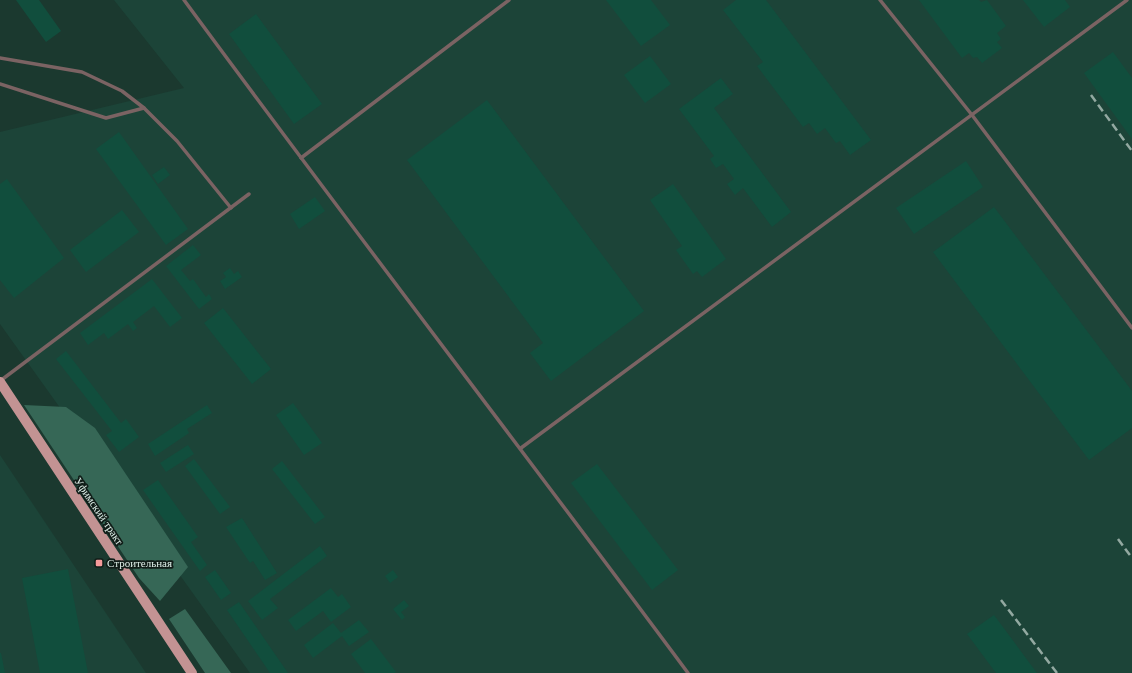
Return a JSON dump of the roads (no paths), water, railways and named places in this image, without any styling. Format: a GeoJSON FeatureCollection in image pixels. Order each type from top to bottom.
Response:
{"type":"FeatureCollection","features":[{"type":"Feature","properties":{"kind":"main road","name":"Уфимский тракт"},"geometry":{"type":"LineString","coordinates":[[0,381],[192,673]]}},
{"type":"Feature","properties":{"kind":"lane"},"geometry":{"type":"LineString","coordinates":[[184,0],[301,158],[522,448],[688,673]]}},
{"type":"Feature","properties":{"kind":"lane"},"geometry":{"type":"LineString","coordinates":[[301,158],[509,0]]}},
{"type":"Feature","properties":{"kind":"lane"},"geometry":{"type":"LineString","coordinates":[[880,0],[972,115],[1132,328]]}},
{"type":"Feature","properties":{"kind":"lane"},"geometry":{"type":"LineString","coordinates":[[522,448],[1127,0]]}},
{"type":"Feature","properties":{"kind":"lane"},"geometry":{"type":"LineString","coordinates":[[0,58],[82,72],[122,91],[144,108],[177,141],[231,208]]}},
{"type":"Feature","properties":{"kind":"lane"},"geometry":{"type":"LineString","coordinates":[[0,84],[106,118],[144,108]]}},
{"type":"Feature","properties":{"kind":"lane"},"geometry":{"type":"LineString","coordinates":[[0,381],[249,194]]}},
{"type":"Feature","properties":{"kind":"railway"},"geometry":{"type":"LineString","coordinates":[[1091,95],[1132,151]]}},
{"type":"Feature","properties":{"kind":"railway"},"geometry":{"type":"LineString","coordinates":[[1118,539],[1132,558]]}},
{"type":"Feature","properties":{"kind":"railway"},"geometry":{"type":"LineString","coordinates":[[1001,600],[1057,673]]}},
{"type":"Feature","properties":{"kind":"place","name":"Строительная"},"geometry":{"type":"Point","coordinates":[99,563]}}]}
